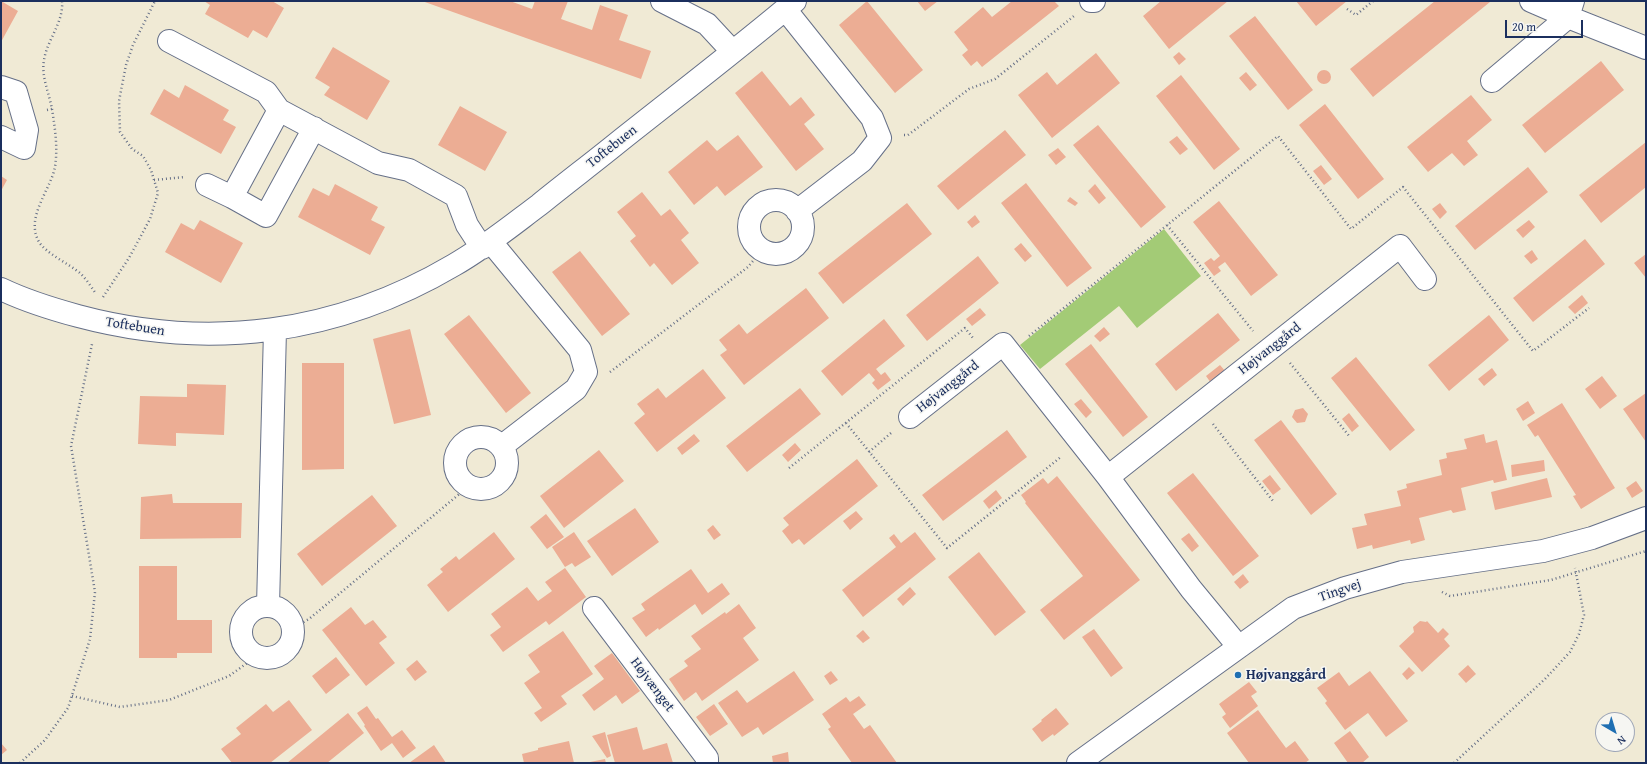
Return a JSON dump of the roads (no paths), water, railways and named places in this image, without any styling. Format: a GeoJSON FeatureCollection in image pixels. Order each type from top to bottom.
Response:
{"type":"FeatureCollection","features":[{"type":"Feature","properties":{"kind":"street"},"geometry":{"type":"LineString","coordinates":[[662,1],[708,24],[732,51]]}},
{"type":"Feature","properties":{"kind":"street"},"geometry":{"type":"LineString","coordinates":[[1083,6],[1094,1]]}},
{"type":"Feature","properties":{"kind":"street"},"geometry":{"type":"LineString","coordinates":[[1531,1],[1570,9],[1646,48]]}},
{"type":"Feature","properties":{"kind":"street","name":"Toftebuen"},"geometry":{"type":"LineString","coordinates":[[1,289],[38,305],[98,312],[152,331],[188,334],[275,330],[356,311],[392,298],[437,275],[487,245],[790,5],[872,118],[880,138],[862,161],[797,211]]}},
{"type":"Feature","properties":{"kind":"street"},"geometry":{"type":"LineString","coordinates":[[1492,82],[1570,9]]}},
{"type":"Feature","properties":{"kind":"street"},"geometry":{"type":"LineString","coordinates":[[169,41],[266,92],[279,110],[378,163],[409,170],[456,196],[467,225],[487,245],[580,350],[586,372],[576,389],[502,446]]}},
{"type":"Feature","properties":{"kind":"street"},"geometry":{"type":"LineString","coordinates":[[1,87],[16,92],[28,130],[24,148],[1,137]]}},
{"type":"Feature","properties":{"kind":"street"},"geometry":{"type":"LineString","coordinates":[[232,197],[279,110]]}},
{"type":"Feature","properties":{"kind":"street"},"geometry":{"type":"LineString","coordinates":[[207,185],[266,216],[314,128]]}},
{"type":"Feature","properties":{"kind":"street"},"geometry":{"type":"LineString","coordinates":[[779,200],[789,204],[797,211],[802,220],[803,231],[799,241],[792,248],[783,253],[772,254],[762,250],[754,243],[750,234],[749,224],[752,213],[759,206],[764,203],[779,200]]}},
{"type":"Feature","properties":{"kind":"street","name":"Højvanggård"},"geometry":{"type":"LineString","coordinates":[[910,417],[1003,344],[1108,477],[1400,246],[1425,279]]}},
{"type":"Feature","properties":{"kind":"street"},"geometry":{"type":"LineString","coordinates":[[268,606],[275,330]]}},
{"type":"Feature","properties":{"kind":"street"},"geometry":{"type":"LineString","coordinates":[[485,436],[494,439],[502,446],[507,455],[508,466],[505,476],[498,484],[489,489],[478,489],[468,486],[461,480],[456,470],[455,460],[458,450],[465,442],[474,437],[485,436]]}},
{"type":"Feature","properties":{"kind":"street"},"geometry":{"type":"LineString","coordinates":[[1108,477],[1191,588],[1238,646]]}},
{"type":"Feature","properties":{"kind":"street","name":"Tingvej"},"geometry":{"type":"LineString","coordinates":[[1078,763],[1238,646],[1293,608],[1345,588],[1402,572],[1543,552],[1592,538],[1646,518]]}},
{"type":"Feature","properties":{"kind":"street"},"geometry":{"type":"LineString","coordinates":[[268,606],[278,608],[286,615],[292,623],[293,628],[291,643],[285,651],[277,657],[272,658],[257,656],[249,651],[243,642],[241,632],[243,622],[249,614],[258,608],[268,606]]}},
{"type":"Feature","properties":{"kind":"street","name":"Højvænget"},"geometry":{"type":"LineString","coordinates":[[594,608],[707,758],[707,763]]}},
{"type":"Feature","properties":{"kind":"place","name":"Højvanggård"},"geometry":{"type":"Point","coordinates":[1238,675]}}]}
